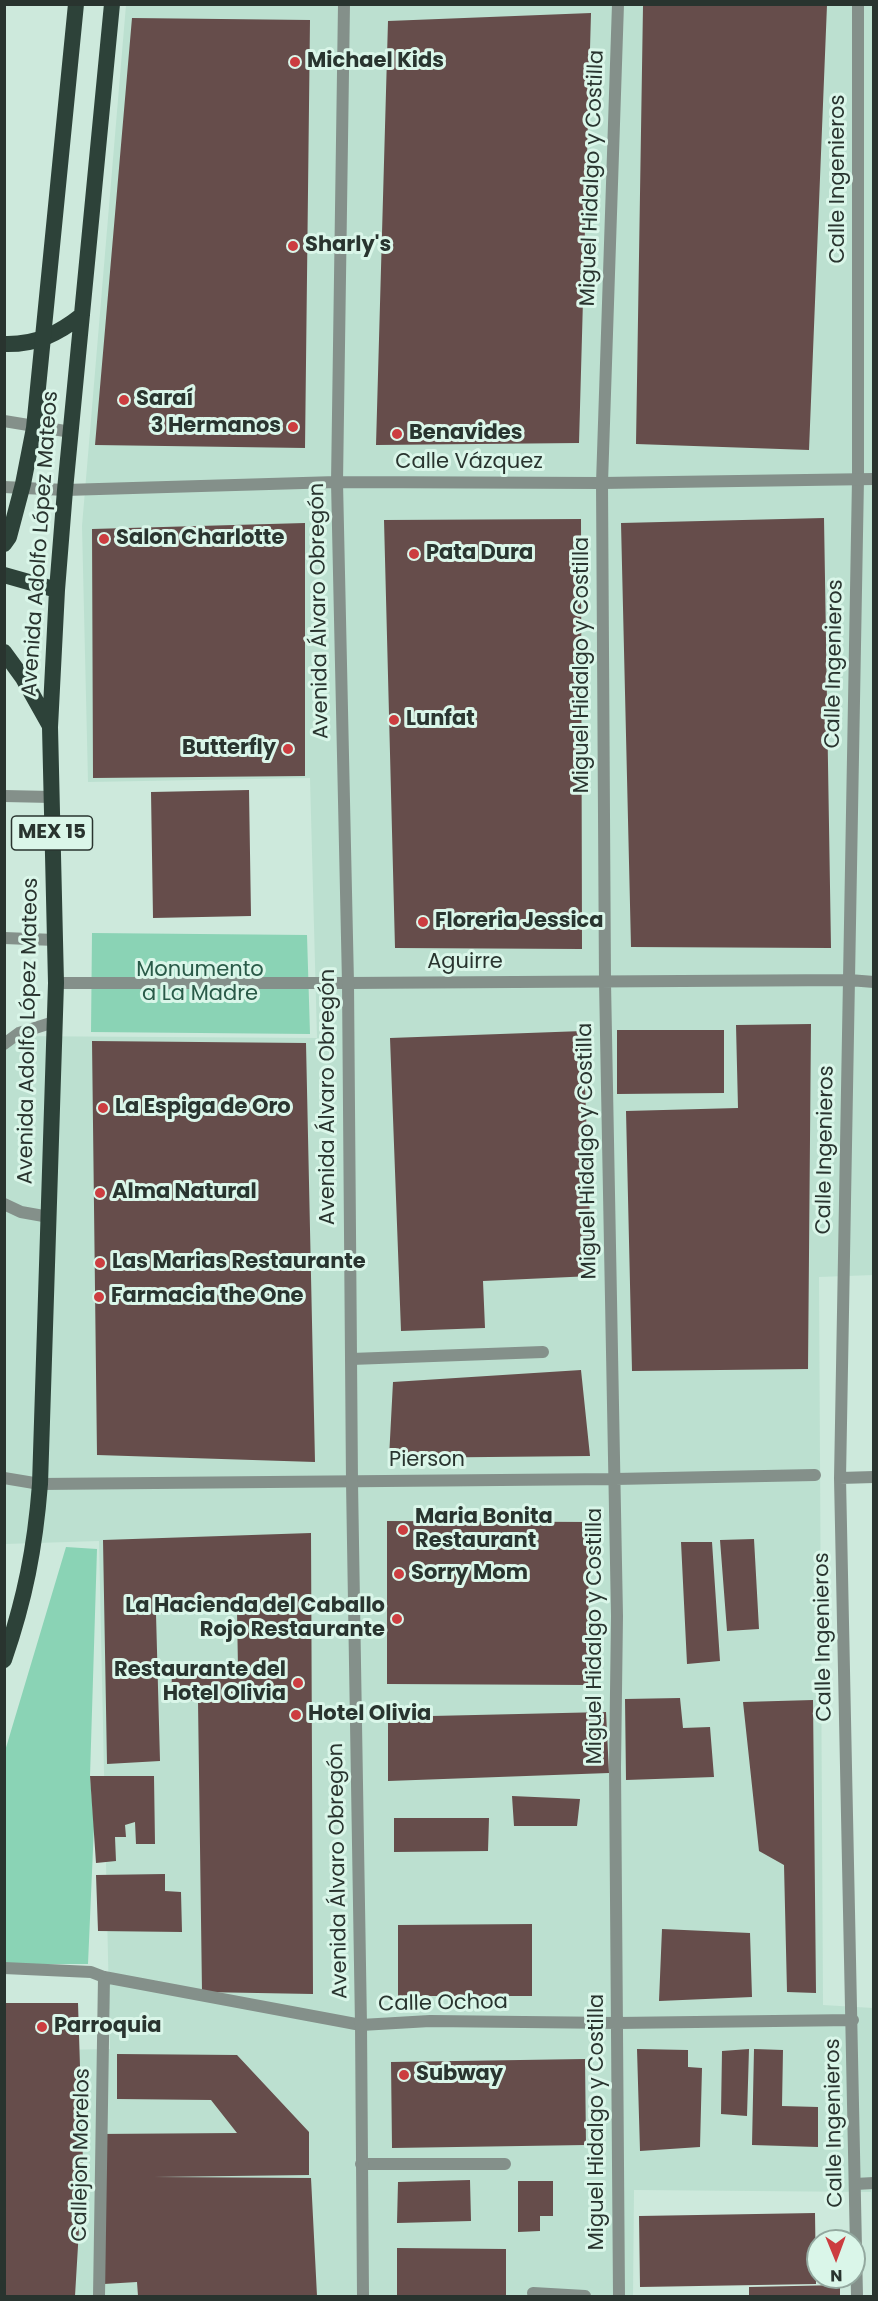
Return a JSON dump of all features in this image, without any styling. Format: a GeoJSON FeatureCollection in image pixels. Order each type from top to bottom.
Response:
{"type":"FeatureCollection","features":[{"type":"Feature","properties":{"kind":"highway"},"geometry":{"type":"LineString","coordinates":[[4,544],[9,537],[23,484],[34,428],[76,4]]}},
{"type":"Feature","properties":{"kind":"highway","name":"Avenida Adolfo López Mateos"},"geometry":{"type":"LineString","coordinates":[[4,1660],[9,1632],[22,1604],[35,1540],[40,1484],[56,983],[50,727],[65,490],[112,4]]}},
{"type":"Feature","properties":{"kind":"highway"},"geometry":{"type":"LineString","coordinates":[[4,344],[31,342],[52,336],[82,315]]}},
{"type":"Feature","properties":{"kind":"highway"},"geometry":{"type":"LineString","coordinates":[[4,575],[57,590]]}},
{"type":"Feature","properties":{"kind":"highway"},"geometry":{"type":"LineString","coordinates":[[4,652],[23,678],[50,727]]}},
{"type":"Feature","properties":{"kind":"street","name":"Avenida Álvaro Obregón"},"geometry":{"type":"LineString","coordinates":[[344,4],[337,482],[348,983],[363,2296]]}},
{"type":"Feature","properties":{"kind":"street","name":"Miguel Hidalgo y Costilla"},"geometry":{"type":"LineString","coordinates":[[618,4],[602,483],[604,982],[615,1479],[619,2296]]}},
{"type":"Feature","properties":{"kind":"street","name":"Calle Ingenieros"},"geometry":{"type":"LineString","coordinates":[[857,2296],[840,1478],[858,480],[858,4]]}},
{"type":"Feature","properties":{"kind":"street"},"geometry":{"type":"LineString","coordinates":[[4,421],[71,432]]}},
{"type":"Feature","properties":{"kind":"street","name":"Calle Vázquez"},"geometry":{"type":"LineString","coordinates":[[4,487],[65,490],[337,482],[602,483],[873,479]]}},
{"type":"Feature","properties":{"kind":"street"},"geometry":{"type":"LineString","coordinates":[[4,796],[52,798]]}},
{"type":"Feature","properties":{"kind":"street"},"geometry":{"type":"LineString","coordinates":[[4,938],[55,940]]}},
{"type":"Feature","properties":{"kind":"street","name":"Aguirre"},"geometry":{"type":"LineString","coordinates":[[56,983],[849,980],[873,982]]}},
{"type":"Feature","properties":{"kind":"street"},"geometry":{"type":"LineString","coordinates":[[4,1044],[19,1033],[54,1022]]}},
{"type":"Feature","properties":{"kind":"street"},"geometry":{"type":"LineString","coordinates":[[4,1204],[21,1212],[49,1217]]}},
{"type":"Feature","properties":{"kind":"street"},"geometry":{"type":"LineString","coordinates":[[351,1359],[543,1352]]}},
{"type":"Feature","properties":{"kind":"street","name":"Pierson"},"geometry":{"type":"LineString","coordinates":[[4,1478],[40,1484],[815,1476]]}},
{"type":"Feature","properties":{"kind":"street"},"geometry":{"type":"LineString","coordinates":[[840,1478],[873,1477]]}},
{"type":"Feature","properties":{"kind":"street","name":"Calle Ochoa"},"geometry":{"type":"LineString","coordinates":[[4,1968],[91,1972],[104,1977],[361,2025],[430,2021],[617,2023],[853,2020]]}},
{"type":"Feature","properties":{"kind":"street","name":"Callejon Morelos"},"geometry":{"type":"LineString","coordinates":[[99,2296],[104,1977]]}},
{"type":"Feature","properties":{"kind":"street"},"geometry":{"type":"LineString","coordinates":[[361,2164],[505,2164]]}},
{"type":"Feature","properties":{"kind":"street"},"geometry":{"type":"LineString","coordinates":[[855,2184],[873,2182]]}},
{"type":"Feature","properties":{"kind":"street"},"geometry":{"type":"LineString","coordinates":[[533,2293],[585,2296]]}},
{"type":"Feature","properties":{"kind":"shaded area"},"geometry":{"type":"Polygon","coordinates":[[[126,5],[873,5],[874,1275],[819,1277],[823,2005],[873,2008],[873,2260],[871,2192],[634,2190],[633,2296],[5,2296],[4,2051],[110,2049],[99,1541],[5,1544],[5,1036],[317,1038],[310,778],[88,782],[82,526],[126,5]]]}},
{"type":"Feature","properties":{"kind":"green space","name":"Monumento a La Madre"},"geometry":{"type":"Polygon","coordinates":[[[92,933],[307,935],[310,1034],[91,1032],[92,933]]]}},
{"type":"Feature","properties":{"kind":"green space"},"geometry":{"type":"Polygon","coordinates":[[[66,1547],[97,1549],[90,1776],[94,1826],[88,1964],[5,1964],[5,1751],[66,1547]]]}},
{"type":"Feature","properties":{"kind":"building"},"geometry":{"type":"Polygon","coordinates":[[[827,5],[809,450],[636,444],[643,6],[827,5]]]}},
{"type":"Feature","properties":{"kind":"building"},"geometry":{"type":"Polygon","coordinates":[[[591,13],[579,443],[376,445],[388,21],[591,13]]]}},
{"type":"Feature","properties":{"kind":"building"},"geometry":{"type":"Polygon","coordinates":[[[132,18],[310,20],[305,448],[95,445],[132,18]]]}},
{"type":"Feature","properties":{"kind":"building"},"geometry":{"type":"Polygon","coordinates":[[[824,518],[831,948],[631,947],[621,523],[824,518]]]}},
{"type":"Feature","properties":{"kind":"building"},"geometry":{"type":"Polygon","coordinates":[[[581,519],[582,949],[395,948],[384,520],[581,519]]]}},
{"type":"Feature","properties":{"kind":"building"},"geometry":{"type":"Polygon","coordinates":[[[305,523],[305,776],[93,778],[92,529],[305,523]]]}},
{"type":"Feature","properties":{"kind":"building"},"geometry":{"type":"Polygon","coordinates":[[[249,790],[251,916],[153,918],[151,792],[249,790]]]}},
{"type":"Feature","properties":{"kind":"building"},"geometry":{"type":"Polygon","coordinates":[[[811,1024],[808,1369],[632,1371],[626,1111],[738,1108],[736,1025],[811,1024]]]}},
{"type":"Feature","properties":{"kind":"building"},"geometry":{"type":"Polygon","coordinates":[[[617,1030],[724,1030],[724,1093],[617,1094],[617,1030]]]}},
{"type":"Feature","properties":{"kind":"building"},"geometry":{"type":"Polygon","coordinates":[[[583,1031],[592,1276],[483,1281],[485,1328],[401,1331],[390,1038],[583,1031]]]}},
{"type":"Feature","properties":{"kind":"building"},"geometry":{"type":"Polygon","coordinates":[[[92,1041],[306,1043],[315,1462],[97,1455],[92,1041]]]}},
{"type":"Feature","properties":{"kind":"building"},"geometry":{"type":"Polygon","coordinates":[[[581,1370],[590,1456],[389,1458],[393,1382],[581,1370]]]}},
{"type":"Feature","properties":{"kind":"building"},"geometry":{"type":"Polygon","coordinates":[[[387,1521],[589,1522],[588,1685],[387,1684],[387,1521]]]}},
{"type":"Feature","properties":{"kind":"building"},"geometry":{"type":"Polygon","coordinates":[[[311,1533],[313,1994],[202,1992],[198,1701],[171,1699],[172,1673],[238,1669],[237,1611],[156,1614],[160,1761],[107,1764],[103,1540],[311,1533]]]}},
{"type":"Feature","properties":{"kind":"building"},"geometry":{"type":"Polygon","coordinates":[[[754,1539],[759,1629],[727,1631],[720,1540],[754,1539]]]}},
{"type":"Feature","properties":{"kind":"building"},"geometry":{"type":"Polygon","coordinates":[[[681,1542],[712,1542],[720,1661],[687,1664],[681,1542]]]}},
{"type":"Feature","properties":{"kind":"building"},"geometry":{"type":"Polygon","coordinates":[[[680,1698],[683,1728],[710,1727],[714,1777],[626,1780],[625,1699],[680,1698]]]}},
{"type":"Feature","properties":{"kind":"building"},"geometry":{"type":"Polygon","coordinates":[[[813,1700],[816,1993],[787,1992],[784,1865],[759,1851],[743,1702],[813,1700]]]}},
{"type":"Feature","properties":{"kind":"building"},"geometry":{"type":"Polygon","coordinates":[[[606,1712],[609,1773],[388,1781],[388,1717],[606,1712]]]}},
{"type":"Feature","properties":{"kind":"building"},"geometry":{"type":"Polygon","coordinates":[[[90,1776],[154,1776],[155,1844],[136,1844],[135,1822],[125,1825],[126,1837],[115,1837],[116,1861],[96,1863],[90,1776]]]}},
{"type":"Feature","properties":{"kind":"building"},"geometry":{"type":"Polygon","coordinates":[[[512,1796],[580,1799],[577,1826],[514,1826],[512,1796]]]}},
{"type":"Feature","properties":{"kind":"building"},"geometry":{"type":"Polygon","coordinates":[[[394,1818],[489,1818],[488,1851],[394,1852],[394,1818]]]}},
{"type":"Feature","properties":{"kind":"building"},"geometry":{"type":"Polygon","coordinates":[[[165,1874],[165,1891],[181,1892],[182,1932],[98,1931],[96,1875],[165,1874]]]}},
{"type":"Feature","properties":{"kind":"building"},"geometry":{"type":"Polygon","coordinates":[[[532,1924],[532,1996],[398,1996],[398,1925],[532,1924]]]}},
{"type":"Feature","properties":{"kind":"building"},"geometry":{"type":"Polygon","coordinates":[[[662,1929],[750,1933],[752,1997],[659,2001],[662,1929]]]}},
{"type":"Feature","properties":{"kind":"building"},"geometry":{"type":"Polygon","coordinates":[[[4,2003],[78,2003],[83,2162],[75,2296],[4,2296],[4,2003]]]}},
{"type":"Feature","properties":{"kind":"building"},"geometry":{"type":"Polygon","coordinates":[[[637,2049],[688,2050],[688,2067],[702,2068],[700,2147],[640,2151],[637,2049]]]}},
{"type":"Feature","properties":{"kind":"building"},"geometry":{"type":"Polygon","coordinates":[[[749,2049],[747,2116],[721,2114],[722,2051],[749,2049]]]}},
{"type":"Feature","properties":{"kind":"building"},"geometry":{"type":"Polygon","coordinates":[[[754,2049],[783,2050],[782,2106],[818,2107],[818,2147],[752,2145],[754,2049]]]}},
{"type":"Feature","properties":{"kind":"building"},"geometry":{"type":"Polygon","coordinates":[[[117,2054],[237,2055],[309,2132],[309,2175],[154,2177],[311,2178],[317,2296],[138,2296],[137,2282],[104,2284],[96,2134],[237,2133],[211,2100],[117,2099],[117,2054]]]}},
{"type":"Feature","properties":{"kind":"building"},"geometry":{"type":"Polygon","coordinates":[[[585,2059],[586,2145],[392,2148],[391,2062],[585,2059]]]}},
{"type":"Feature","properties":{"kind":"building"},"geometry":{"type":"Polygon","coordinates":[[[470,2180],[471,2221],[397,2223],[398,2182],[470,2180]]]}},
{"type":"Feature","properties":{"kind":"building"},"geometry":{"type":"Polygon","coordinates":[[[518,2181],[553,2181],[553,2216],[540,2216],[540,2231],[518,2232],[518,2181]]]}},
{"type":"Feature","properties":{"kind":"building"},"geometry":{"type":"Polygon","coordinates":[[[815,2213],[815,2229],[806,2229],[806,2284],[640,2287],[639,2216],[815,2213]]]}},
{"type":"Feature","properties":{"kind":"building"},"geometry":{"type":"Polygon","coordinates":[[[397,2248],[506,2249],[506,2296],[397,2296],[397,2248]]]}},
{"type":"Feature","properties":{"kind":"building"},"geometry":{"type":"Polygon","coordinates":[[[806,2286],[806,2289],[840,2289],[840,2296],[749,2296],[749,2287],[806,2286]]]}},
{"type":"Feature","properties":{"kind":"place","name":"Michael Kids"},"geometry":{"type":"Point","coordinates":[295,62]}},
{"type":"Feature","properties":{"kind":"place","name":"Sharly's"},"geometry":{"type":"Point","coordinates":[293,246]}},
{"type":"Feature","properties":{"kind":"place","name":"Saraí"},"geometry":{"type":"Point","coordinates":[124,400]}},
{"type":"Feature","properties":{"kind":"place","name":"3 Hermanos"},"geometry":{"type":"Point","coordinates":[293,427]}},
{"type":"Feature","properties":{"kind":"place","name":"Benavides"},"geometry":{"type":"Point","coordinates":[397,434]}},
{"type":"Feature","properties":{"kind":"place","name":"Salon Charlotte"},"geometry":{"type":"Point","coordinates":[104,539]}},
{"type":"Feature","properties":{"kind":"place","name":"Pata Dura"},"geometry":{"type":"Point","coordinates":[414,554]}},
{"type":"Feature","properties":{"kind":"place","name":"Lunfat"},"geometry":{"type":"Point","coordinates":[394,720]}},
{"type":"Feature","properties":{"kind":"place","name":"Butterfly"},"geometry":{"type":"Point","coordinates":[288,749]}},
{"type":"Feature","properties":{"kind":"place","name":"Floreria Jessica"},"geometry":{"type":"Point","coordinates":[423,922]}},
{"type":"Feature","properties":{"kind":"place","name":"La Espiga de Oro"},"geometry":{"type":"Point","coordinates":[103,1108]}},
{"type":"Feature","properties":{"kind":"place","name":"Alma Natural"},"geometry":{"type":"Point","coordinates":[100,1193]}},
{"type":"Feature","properties":{"kind":"place","name":"Las Marias Restaurante"},"geometry":{"type":"Point","coordinates":[100,1263]}},
{"type":"Feature","properties":{"kind":"place","name":"Farmacia the One"},"geometry":{"type":"Point","coordinates":[99,1297]}},
{"type":"Feature","properties":{"kind":"place","name":"Maria Bonita Restaurant"},"geometry":{"type":"Point","coordinates":[403,1530]}},
{"type":"Feature","properties":{"kind":"place","name":"Sorry Mom"},"geometry":{"type":"Point","coordinates":[399,1574]}},
{"type":"Feature","properties":{"kind":"place","name":"La Hacienda del Caballo Rojo Restaurante"},"geometry":{"type":"Point","coordinates":[397,1619]}},
{"type":"Feature","properties":{"kind":"place","name":"Restaurante del Hotel Olivia"},"geometry":{"type":"Point","coordinates":[298,1683]}},
{"type":"Feature","properties":{"kind":"place","name":"Hotel Olivia"},"geometry":{"type":"Point","coordinates":[296,1715]}},
{"type":"Feature","properties":{"kind":"place","name":"Parroquia"},"geometry":{"type":"Point","coordinates":[42,2027]}},
{"type":"Feature","properties":{"kind":"place","name":"Subway"},"geometry":{"type":"Point","coordinates":[404,2075]}}]}
